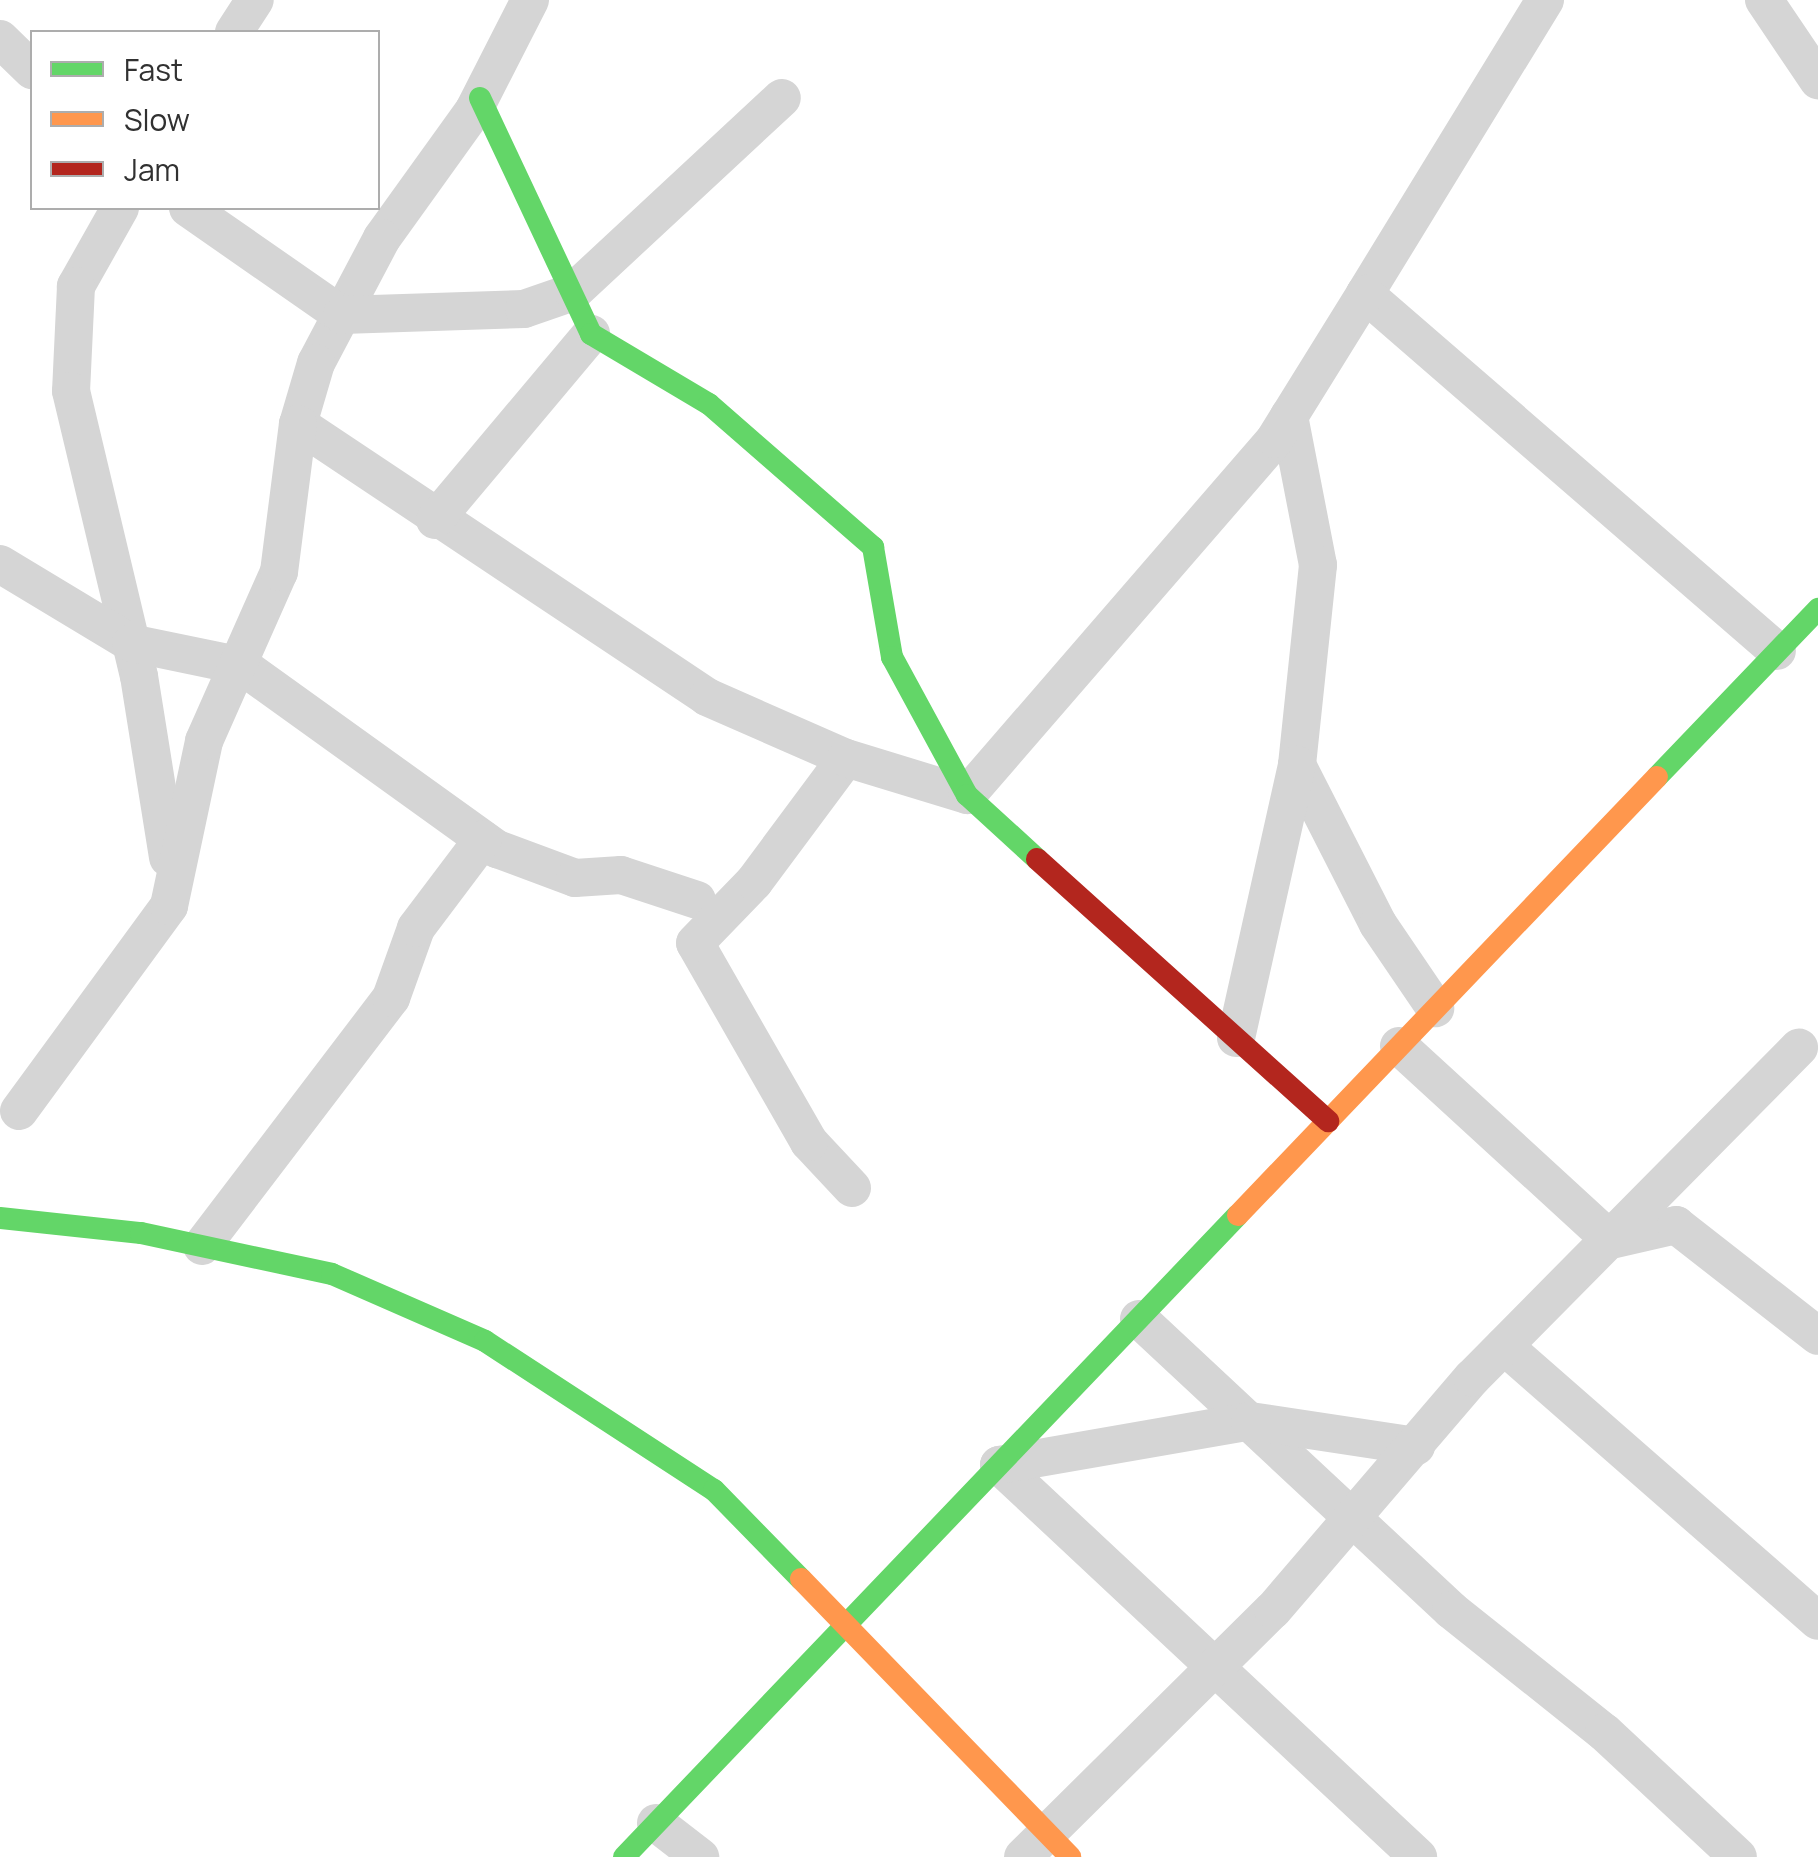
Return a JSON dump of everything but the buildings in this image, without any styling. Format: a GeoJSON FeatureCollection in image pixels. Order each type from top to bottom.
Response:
{"type":"FeatureCollection","features":[{"type":"Feature","properties":{"kind":"street"},"geometry":{"type":"LineString","coordinates":[[235,30],[255,0]]}},
{"type":"Feature","properties":{"kind":"street"},"geometry":{"type":"LineString","coordinates":[[19,1111],[169,906],[204,741],[242,666],[279,572],[298,424],[316,364],[382,238],[480,98],[530,0]]}},
{"type":"Feature","properties":{"kind":"street"},"geometry":{"type":"LineString","coordinates":[[967,795],[1214,514],[1289,416],[1546,0]]}},
{"type":"Feature","properties":{"kind":"street"},"geometry":{"type":"LineString","coordinates":[[1764,1],[1818,80]]}},
{"type":"Feature","properties":{"kind":"street"},"geometry":{"type":"LineString","coordinates":[[0,39],[30,68]]}},
{"type":"Feature","properties":{"kind":"street"},"geometry":{"type":"LineString","coordinates":[[480,98],[591,334],[709,404],[873,547],[892,657],[967,795],[1328,1121]]}},
{"type":"Feature","properties":{"kind":"street"},"geometry":{"type":"LineString","coordinates":[[191,210],[342,315],[524,309],[572,292],[782,98]]}},
{"type":"Feature","properties":{"kind":"street"},"geometry":{"type":"LineString","coordinates":[[119,210],[76,286],[71,392],[131,643],[168,836],[169,906]]}},
{"type":"Feature","properties":{"kind":"street"},"geometry":{"type":"LineString","coordinates":[[1365,294],[1777,652]]}},
{"type":"Feature","properties":{"kind":"street"},"geometry":{"type":"LineString","coordinates":[[435,520],[591,334]]}},
{"type":"Feature","properties":{"kind":"street"},"geometry":{"type":"LineString","coordinates":[[1236,1038],[1297,765],[1318,565],[1289,416]]}},
{"type":"Feature","properties":{"kind":"street"},"geometry":{"type":"LineString","coordinates":[[298,424],[435,520],[707,697],[846,758],[967,795]]}},
{"type":"Feature","properties":{"kind":"street"},"geometry":{"type":"LineString","coordinates":[[0,564],[131,643],[242,666],[483,838],[575,878],[621,875],[697,900]]}},
{"type":"Feature","properties":{"kind":"street"},"geometry":{"type":"LineString","coordinates":[[624,1857],[1818,608]]}},
{"type":"Feature","properties":{"kind":"street"},"geometry":{"type":"LineString","coordinates":[[846,758],[754,882],[694,943],[809,1142],[852,1188]]}},
{"type":"Feature","properties":{"kind":"street"},"geometry":{"type":"LineString","coordinates":[[1297,765],[1378,924],[1436,1008]]}},
{"type":"Feature","properties":{"kind":"street"},"geometry":{"type":"LineString","coordinates":[[202,1246],[391,998],[416,928],[483,838]]}},
{"type":"Feature","properties":{"kind":"street"},"geometry":{"type":"LineString","coordinates":[[1399,1046],[1611,1240]]}},
{"type":"Feature","properties":{"kind":"street"},"geometry":{"type":"LineString","coordinates":[[0,1218],[202,1246],[332,1274],[486,1341],[714,1490],[847,1623],[1046,1849],[1354,1521],[1504,1346],[1799,1047]]}},
{"type":"Feature","properties":{"kind":"street"},"geometry":{"type":"LineString","coordinates":[[1611,1240],[1676,1225],[1818,1336]]}},
{"type":"Feature","properties":{"kind":"street"},"geometry":{"type":"LineString","coordinates":[[1139,1319],[1354,1521],[1738,1857]]}},
{"type":"Feature","properties":{"kind":"street"},"geometry":{"type":"LineString","coordinates":[[1504,1346],[1818,1621]]}},
{"type":"Feature","properties":{"kind":"street"},"geometry":{"type":"LineString","coordinates":[[999,1465],[1250,1421],[1416,1446]]}},
{"type":"Feature","properties":{"kind":"street"},"geometry":{"type":"LineString","coordinates":[[999,1465],[1218,1662],[1418,1857]]}},
{"type":"Feature","properties":{"kind":"street"},"geometry":{"type":"LineString","coordinates":[[656,1823],[700,1857]]}},
{"type":"Feature","properties":{"kind":"traffic: fast"},"geometry":{"type":"LineString","coordinates":[[480,98],[591,334],[709,404],[873,547],[892,657],[967,795],[1037,859]]}},
{"type":"Feature","properties":{"kind":"traffic: fast"},"geometry":{"type":"LineString","coordinates":[[1657,777],[1818,609]]}},
{"type":"Feature","properties":{"kind":"traffic: fast"},"geometry":{"type":"LineString","coordinates":[[624,1857],[1238,1215]]}},
{"type":"Feature","properties":{"kind":"traffic: fast"},"geometry":{"type":"LineString","coordinates":[[0,1218],[141,1233],[332,1274],[485,1341],[714,1490],[801,1579]]}},
{"type":"Feature","properties":{"kind":"traffic: slow"},"geometry":{"type":"LineString","coordinates":[[1238,1215],[1657,777]]}},
{"type":"Feature","properties":{"kind":"traffic: slow"},"geometry":{"type":"LineString","coordinates":[[801,1579],[1070,1857]]}},
{"type":"Feature","properties":{"kind":"traffic: jam"},"geometry":{"type":"LineString","coordinates":[[1037,859],[1328,1121]]}}]}
